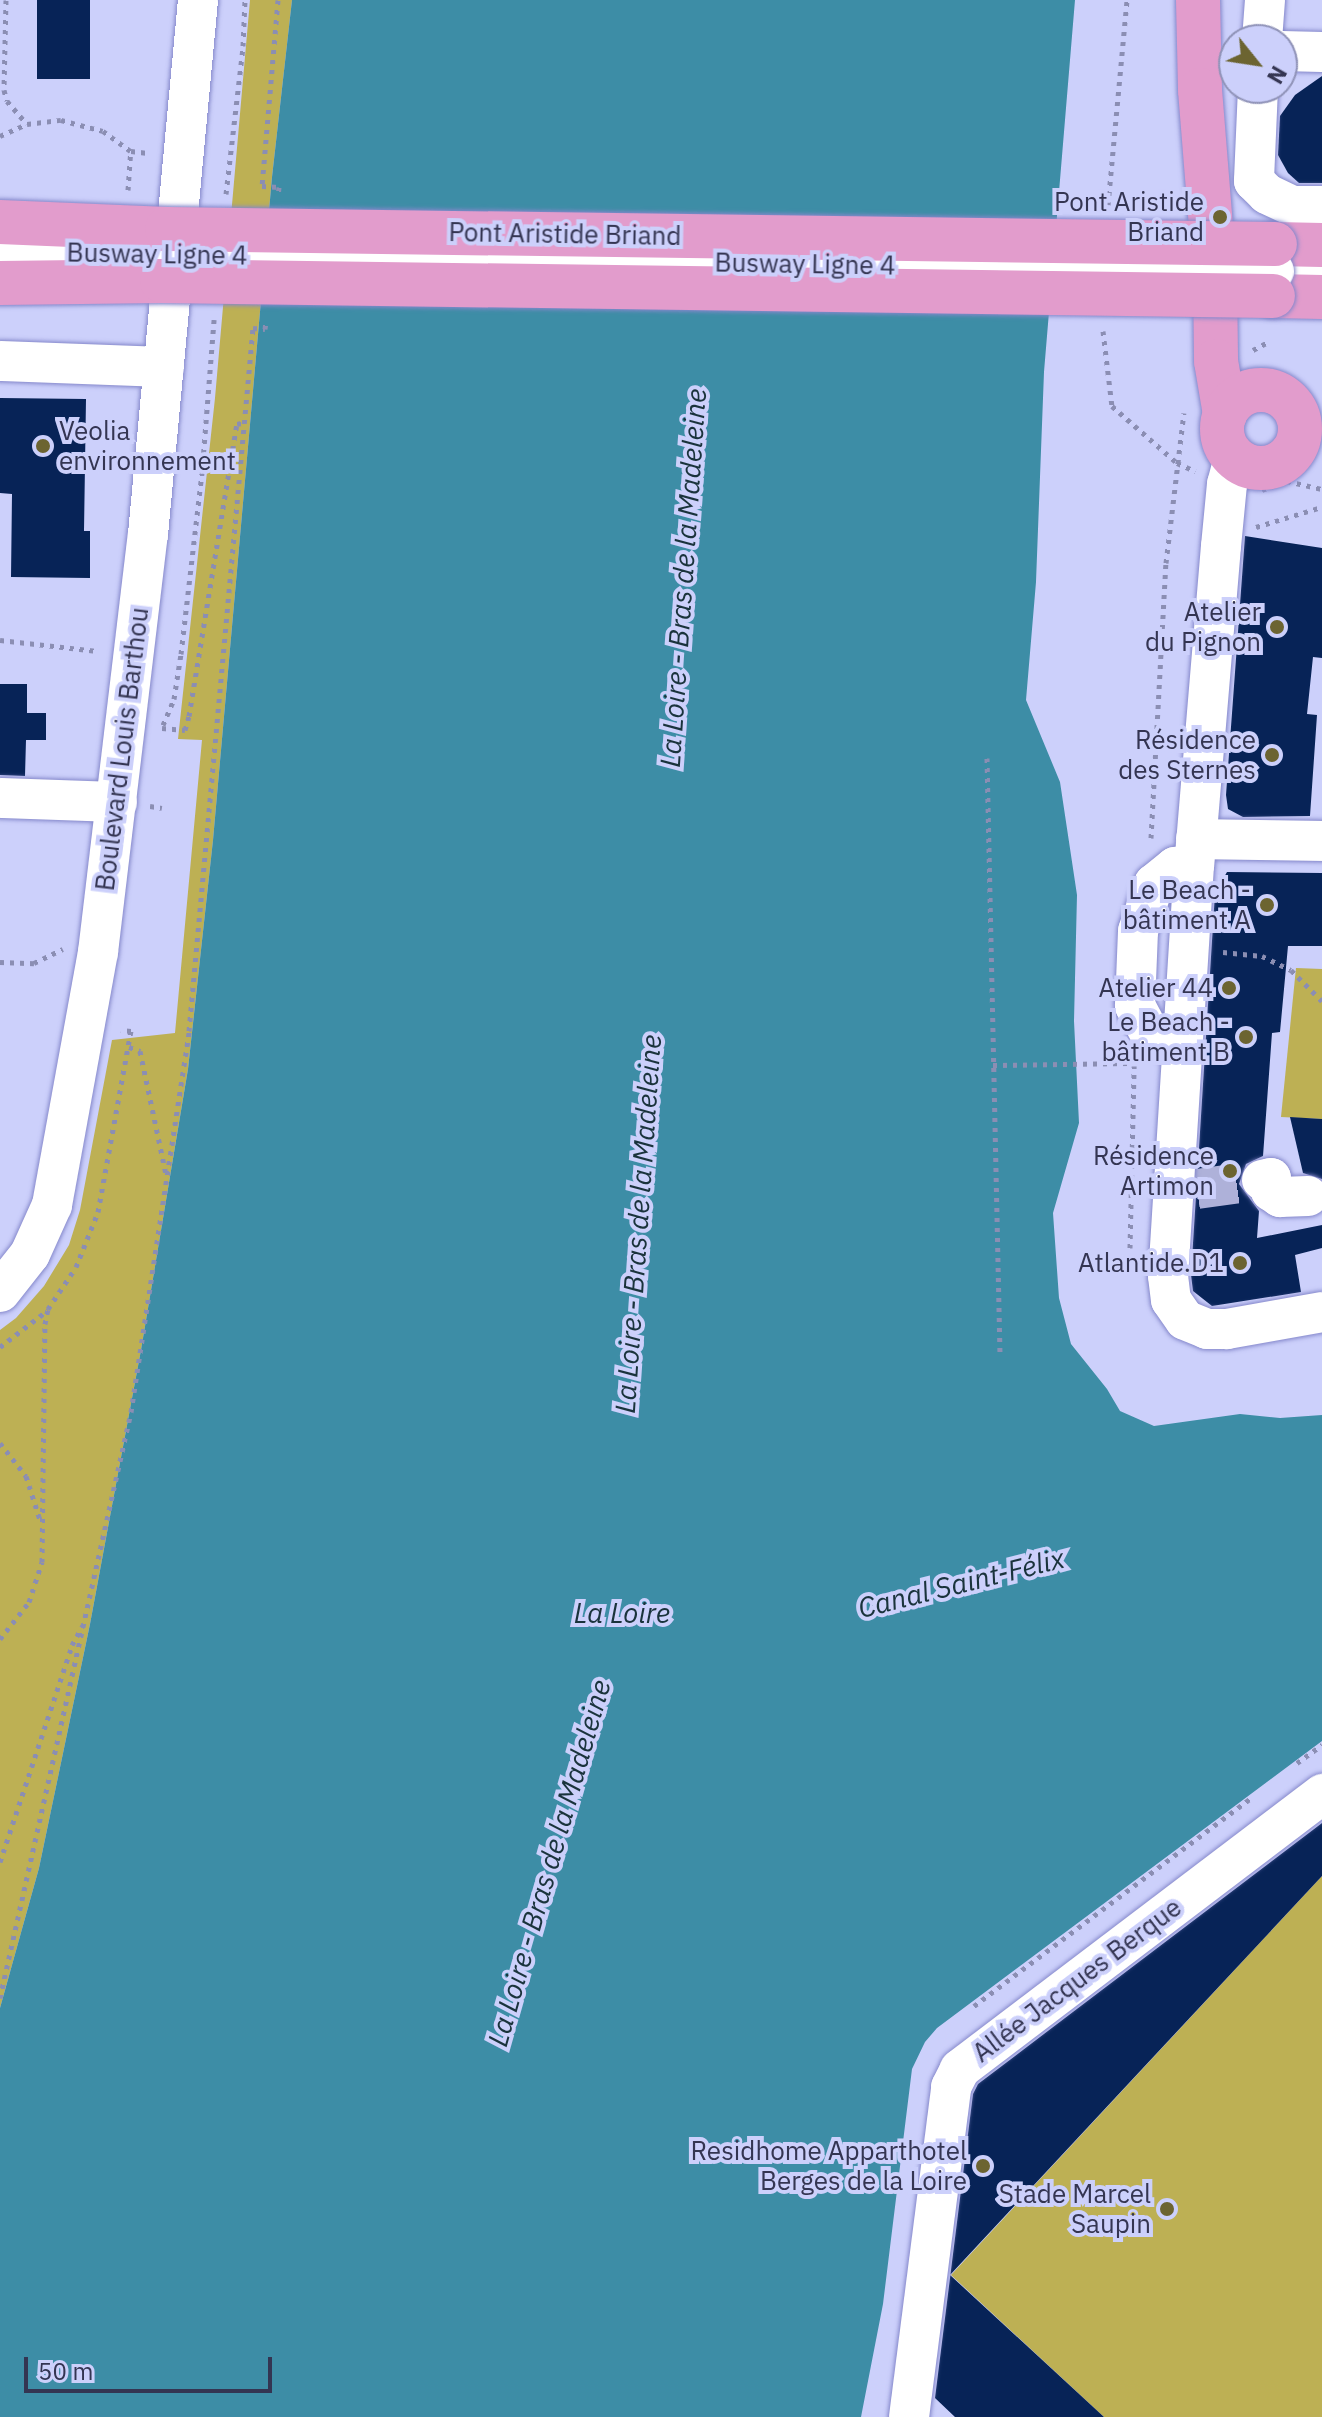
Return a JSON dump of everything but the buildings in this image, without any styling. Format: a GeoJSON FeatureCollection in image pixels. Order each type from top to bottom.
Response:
{"type":"FeatureCollection","features":[{"type":"Feature","properties":{"kind":"main road"},"geometry":{"type":"LineString","coordinates":[[1198,0],[1200,90],[1216,304],[1216,361],[1225,414],[1222,432],[1287,455],[1283,397],[1265,391],[1241,396],[1225,414]]}},
{"type":"Feature","properties":{"kind":"main road","name":"Pont Aristide Briand"},"geometry":{"type":"LineString","coordinates":[[0,222],[1274,270]]}},
{"type":"Feature","properties":{"kind":"main road"},"geometry":{"type":"LineString","coordinates":[[1274,270],[1322,245]]}},
{"type":"Feature","properties":{"kind":"main road"},"geometry":{"type":"LineString","coordinates":[[1274,270],[1322,297]]}},
{"type":"Feature","properties":{"kind":"main road","name":"Pont Aristide Briand"},"geometry":{"type":"LineString","coordinates":[[0,283],[1274,270]]}},
{"type":"Feature","properties":{"kind":"main road"},"geometry":{"type":"LineString","coordinates":[[1216,304],[1265,391]]}},
{"type":"Feature","properties":{"kind":"street","name":"Boulevard Louis Barthou"},"geometry":{"type":"LineString","coordinates":[[0,1292],[30,1254],[52,1205],[98,952],[135,804],[134,656],[198,0]]}},
{"type":"Feature","properties":{"kind":"street"},"geometry":{"type":"LineString","coordinates":[[1263,24],[1265,0]]}},
{"type":"Feature","properties":{"kind":"street"},"geometry":{"type":"LineString","coordinates":[[1298,51],[1322,52]]}},
{"type":"Feature","properties":{"kind":"street"},"geometry":{"type":"LineString","coordinates":[[1257,104],[1254,181],[1267,194],[1293,206],[1322,206]]}},
{"type":"Feature","properties":{"kind":"street","name":"Busway Ligne 4"},"geometry":{"type":"LineString","coordinates":[[0,251],[1322,271]]}},
{"type":"Feature","properties":{"kind":"street"},"geometry":{"type":"LineString","coordinates":[[0,361],[164,367]]}},
{"type":"Feature","properties":{"kind":"street"},"geometry":{"type":"LineString","coordinates":[[1287,455],[1227,484],[1181,1051],[1185,1191],[1171,1300],[1185,1320],[1207,1329],[1227,1329],[1322,1312]]}},
{"type":"Feature","properties":{"kind":"street"},"geometry":{"type":"LineString","coordinates":[[0,798],[135,804]]}},
{"type":"Feature","properties":{"kind":"street"},"geometry":{"type":"LineString","coordinates":[[1195,852],[1322,841]]}},
{"type":"Feature","properties":{"kind":"street"},"geometry":{"type":"LineString","coordinates":[[1262,1180],[1271,1178],[1271,1191],[1280,1197],[1308,1196]]}},
{"type":"Feature","properties":{"kind":"street","name":"Allée Jacques Berque"},"geometry":{"type":"LineString","coordinates":[[909,2417],[951,2087],[960,2069],[1322,1794]]}},
{"type":"Feature","properties":{"kind":"path"},"geometry":{"type":"LineString","coordinates":[[6,0],[4,90],[7,101],[27,124]]}},
{"type":"Feature","properties":{"kind":"path"},"geometry":{"type":"LineString","coordinates":[[224,208],[243,46],[245,0]]}},
{"type":"Feature","properties":{"kind":"path"},"geometry":{"type":"LineString","coordinates":[[277,203],[279,187],[262,186],[278,0]]}},
{"type":"Feature","properties":{"kind":"path"},"geometry":{"type":"LineString","coordinates":[[1107,214],[1127,0]]}},
{"type":"Feature","properties":{"kind":"path"},"geometry":{"type":"LineString","coordinates":[[0,136],[27,124],[61,120],[103,131],[131,151],[182,173]]}},
{"type":"Feature","properties":{"kind":"path"},"geometry":{"type":"LineString","coordinates":[[0,1998],[131,1412],[189,1031],[253,328],[265,329],[267,314]]}},
{"type":"Feature","properties":{"kind":"path"},"geometry":{"type":"LineString","coordinates":[[214,317],[202,473],[181,654],[174,699],[162,728],[185,730],[189,716],[237,424],[246,422]]}},
{"type":"Feature","properties":{"kind":"path"},"geometry":{"type":"LineString","coordinates":[[1102,319],[1112,406],[1177,463]]}},
{"type":"Feature","properties":{"kind":"path"},"geometry":{"type":"LineString","coordinates":[[1151,838],[1165,576],[1182,428]]}},
{"type":"Feature","properties":{"kind":"path"},"geometry":{"type":"LineString","coordinates":[[1287,455],[1287,481],[1322,489]]}},
{"type":"Feature","properties":{"kind":"path"},"geometry":{"type":"LineString","coordinates":[[1254,528],[1322,507]]}},
{"type":"Feature","properties":{"kind":"path"},"geometry":{"type":"LineString","coordinates":[[0,640],[134,656]]}},
{"type":"Feature","properties":{"kind":"path"},"geometry":{"type":"LineString","coordinates":[[987,758],[1000,1353]]}},
{"type":"Feature","properties":{"kind":"path"},"geometry":{"type":"LineString","coordinates":[[135,804],[162,808]]}},
{"type":"Feature","properties":{"kind":"path"},"geometry":{"type":"LineString","coordinates":[[0,962],[34,963],[66,948],[98,952]]}},
{"type":"Feature","properties":{"kind":"path"},"geometry":{"type":"LineString","coordinates":[[1213,951],[1262,956],[1291,970],[1322,1001]]}},
{"type":"Feature","properties":{"kind":"path"},"geometry":{"type":"LineString","coordinates":[[129,1047],[140,1051],[167,1179]]}},
{"type":"Feature","properties":{"kind":"path"},"geometry":{"type":"LineString","coordinates":[[993,1065],[1134,1062]]}},
{"type":"Feature","properties":{"kind":"path"},"geometry":{"type":"LineString","coordinates":[[0,1347],[48,1309]]}},
{"type":"Feature","properties":{"kind":"path"},"geometry":{"type":"LineString","coordinates":[[0,1443],[26,1476],[42,1525],[43,1544],[37,1583],[29,1602],[0,1639]]}},
{"type":"Feature","properties":{"kind":"path"},"geometry":{"type":"LineString","coordinates":[[0,1862],[72,1645],[87,1617]]}},
{"type":"Feature","properties":{"kind":"path"},"geometry":{"type":"LineString","coordinates":[[1285,1773],[1322,1745]]}},
{"type":"Feature","properties":{"kind":"path"},"geometry":{"type":"LineString","coordinates":[[974,2006],[1260,1791]]}},
{"type":"Feature","properties":{"kind":"shaded area"},"geometry":{"type":"Polygon","coordinates":[[[250,0],[292,0],[272,177],[213,840],[188,1069],[141,1350],[90,1624],[39,1868],[0,2008],[0,1330],[16,1318],[44,1286],[69,1245],[80,1210],[112,1040],[175,1033],[202,740],[178,739],[215,398],[250,0]]]}},
{"type":"Feature","properties":{"kind":"shaded area"},"geometry":{"type":"Polygon","coordinates":[[[1296,968],[1322,969],[1322,1119],[1281,1117],[1296,968]]]}},
{"type":"Feature","properties":{"kind":"shaded area","name":"Stade Marcel Saupin"},"geometry":{"type":"Polygon","coordinates":[[[1322,1876],[1322,2417],[1104,2417],[951,2275],[1322,1876]]]}},
{"type":"Feature","properties":{"kind":"water","name":"La Loire"},"geometry":{"type":"Polygon","coordinates":[[[292,0],[1075,0],[1044,372],[1036,582],[1026,700],[1060,782],[1077,895],[1074,1021],[1079,1123],[1053,1213],[1059,1298],[1071,1344],[1107,1389],[1120,1411],[1154,1426],[1240,1414],[1280,1418],[1322,1415],[1322,1741],[937,2028],[925,2042],[912,2069],[883,2304],[861,2417],[0,2417],[0,2008],[39,1868],[90,1624],[141,1350],[188,1069],[213,840],[272,177],[292,0]]]}},
{"type":"Feature","properties":{"kind":"tunnel"},"geometry":{"type":"LineString","coordinates":[[1197,1189],[1262,1180]]}},
{"type":"Feature","properties":{"kind":"place","name":"Pont Aristide Briand"},"geometry":{"type":"Point","coordinates":[1220,217]}},
{"type":"Feature","properties":{"kind":"place","name":"Veolia environnement"},"geometry":{"type":"Point","coordinates":[43,446]}},
{"type":"Feature","properties":{"kind":"place","name":"Atelier du Pignon"},"geometry":{"type":"Point","coordinates":[1277,627]}},
{"type":"Feature","properties":{"kind":"place","name":"Résidence des Sternes"},"geometry":{"type":"Point","coordinates":[1272,755]}},
{"type":"Feature","properties":{"kind":"place","name":"Le Beach - bâtiment A"},"geometry":{"type":"Point","coordinates":[1267,905]}},
{"type":"Feature","properties":{"kind":"place","name":"Atelier 44"},"geometry":{"type":"Point","coordinates":[1229,988]}},
{"type":"Feature","properties":{"kind":"place","name":"Le Beach - bâtiment B"},"geometry":{"type":"Point","coordinates":[1246,1037]}},
{"type":"Feature","properties":{"kind":"place","name":"Résidence Artimon"},"geometry":{"type":"Point","coordinates":[1230,1171]}},
{"type":"Feature","properties":{"kind":"place","name":"Atlantide.D1"},"geometry":{"type":"Point","coordinates":[1240,1263]}},
{"type":"Feature","properties":{"kind":"place","name":"Residhome Apparthotel Berges de la Loire"},"geometry":{"type":"Point","coordinates":[983,2166]}},
{"type":"Feature","properties":{"kind":"place","name":"Stade Marcel Saupin"},"geometry":{"type":"Point","coordinates":[1167,2209]}},
{"type":"Feature","properties":{"kind":"water label","name":"La Loire - Bras de la Madeleine"},"geometry":{"type":"Point","coordinates":[683,578]}},
{"type":"Feature","properties":{"kind":"water label","name":"La Loire - Bras de la Madeleine"},"geometry":{"type":"Point","coordinates":[638,1224]}},
{"type":"Feature","properties":{"kind":"water label","name":"Canal Saint-Félix"},"geometry":{"type":"Point","coordinates":[961,1583]}},
{"type":"Feature","properties":{"kind":"water label","name":"La Loire - Bras de la Madeleine"},"geometry":{"type":"Point","coordinates":[549,1863]}}]}
